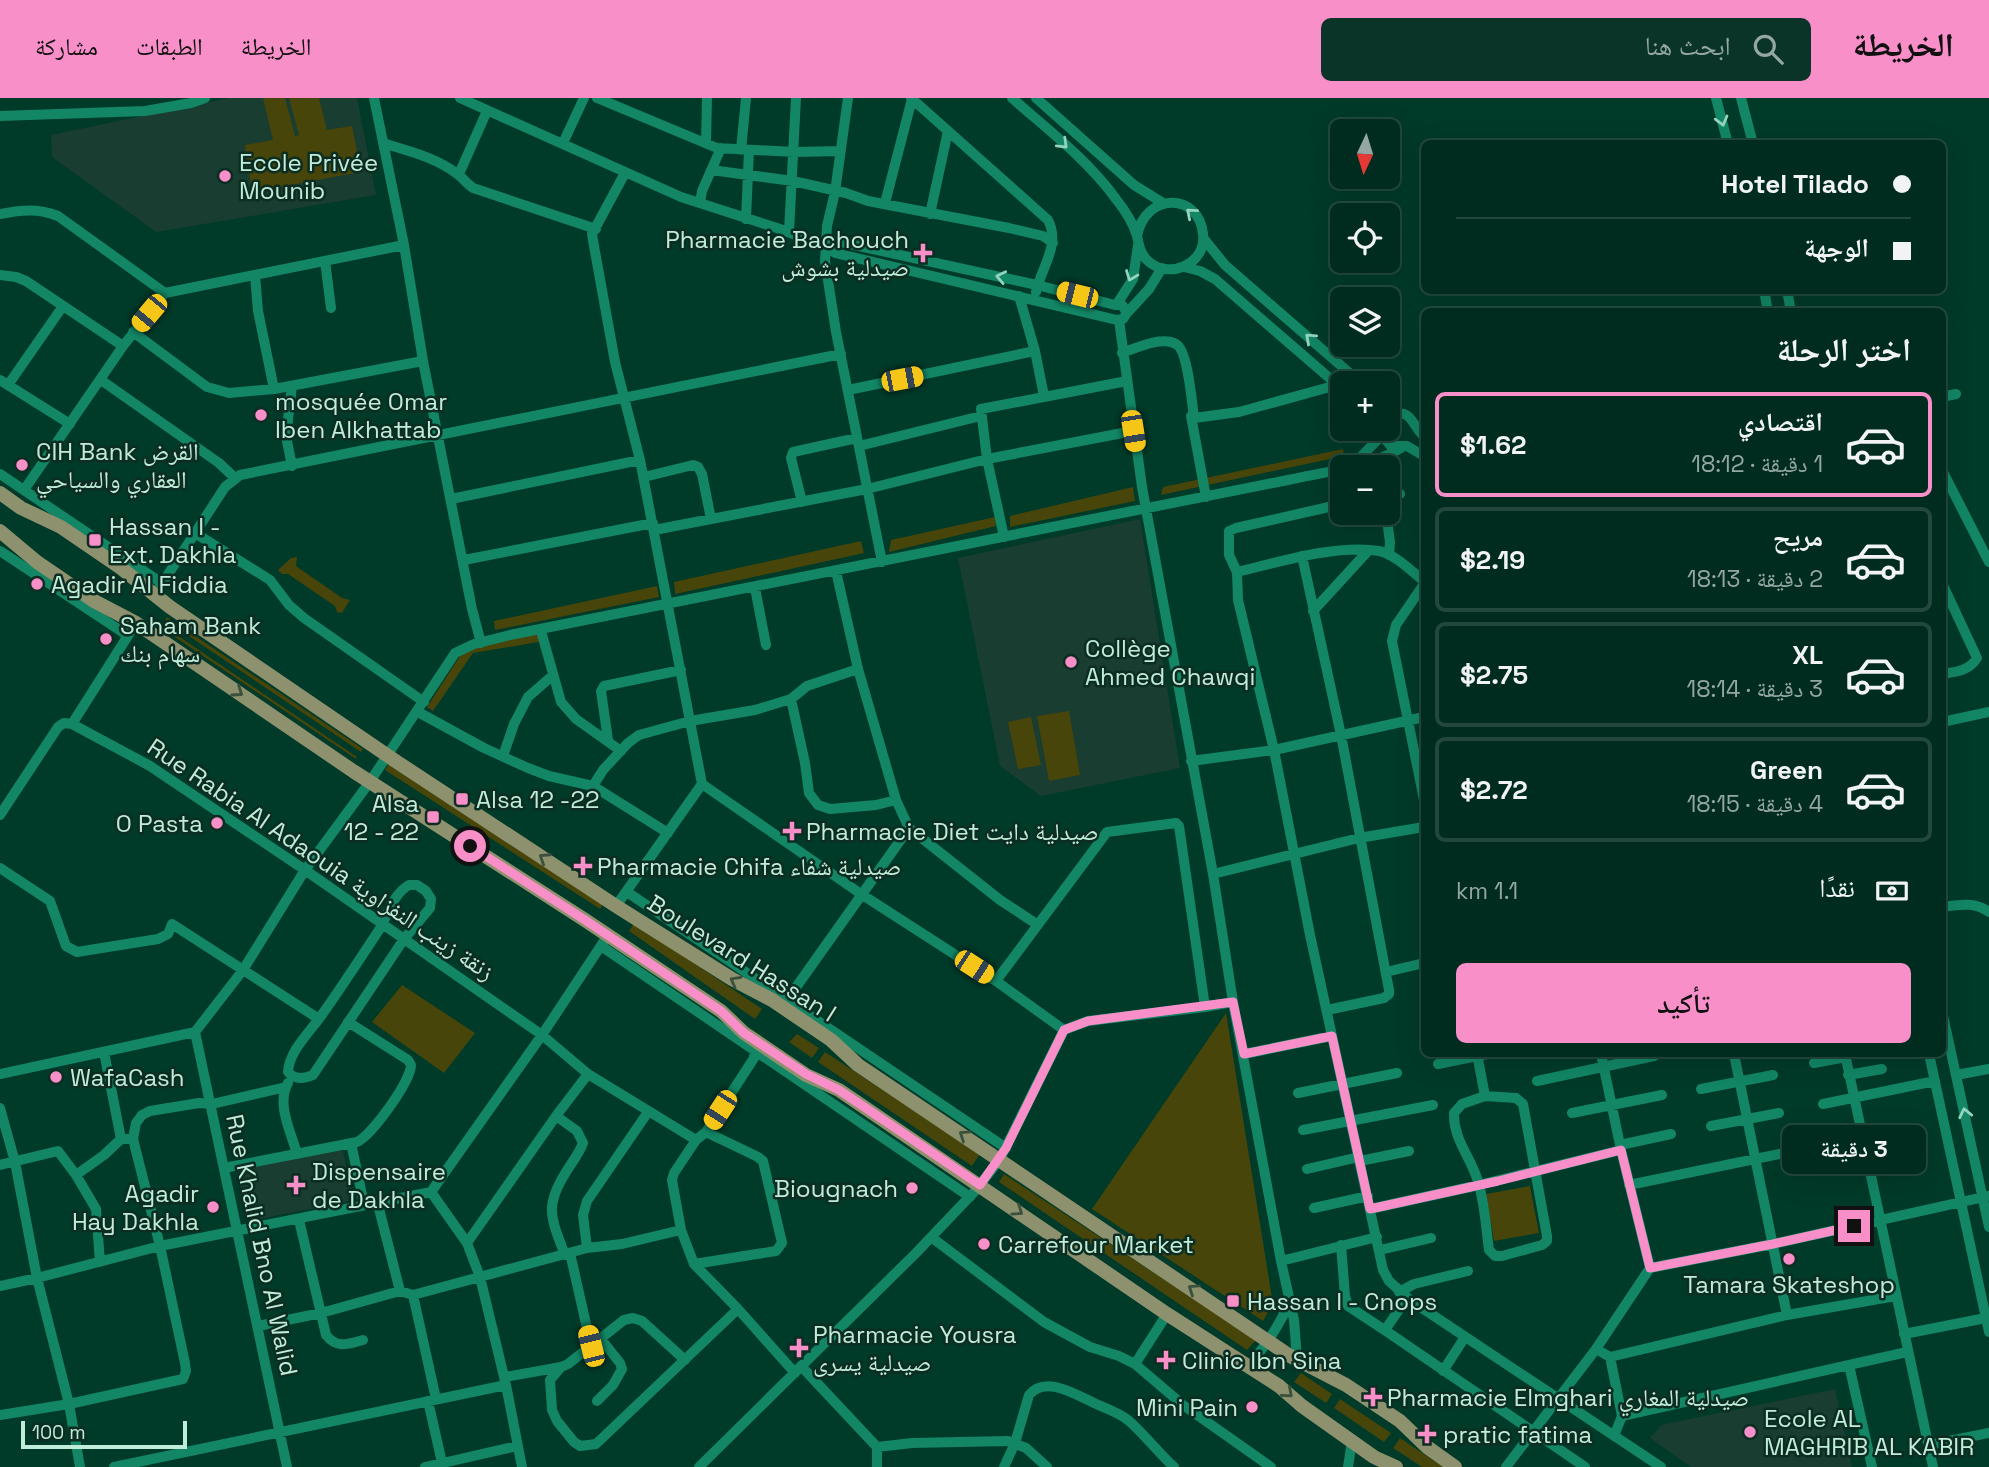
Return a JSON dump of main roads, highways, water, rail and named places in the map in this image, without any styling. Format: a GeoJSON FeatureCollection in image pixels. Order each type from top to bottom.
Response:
{"type":"FeatureCollection","features":[{"type":"Feature","properties":{"kind":"main road","name":"Boulevard Hassan I"},"geometry":{"type":"LineString","coordinates":[[0,493],[21,508],[61,527],[121,568],[154,596],[387,755],[616,906],[732,979],[772,1000],[831,1040],[858,1065],[1003,1154],[1270,1341],[1346,1385],[1400,1421],[1427,1447],[1455,1467]]}},
{"type":"Feature","properties":{"kind":"main road"},"geometry":{"type":"LineString","coordinates":[[0,531],[37,562],[97,604],[136,622],[605,941],[721,1011],[755,1046],[800,1076],[839,1090],[1167,1314],[1250,1366],[1374,1457],[1396,1467]]}},
{"type":"Feature","properties":{"kind":"place","name":"Ecole Privée Mounib"},"geometry":{"type":"Point","coordinates":[225,176]}},
{"type":"Feature","properties":{"kind":"place","name":"Pharmacie Bachouch صيدلية بشوش"},"geometry":{"type":"Point","coordinates":[923,253]}},
{"type":"Feature","properties":{"kind":"place","name":"mosquée Omar Iben Alkhattab"},"geometry":{"type":"Point","coordinates":[261,415]}},
{"type":"Feature","properties":{"kind":"place","name":"CIH Bank القرض العقاري والسياحي"},"geometry":{"type":"Point","coordinates":[22,465]}},
{"type":"Feature","properties":{"kind":"place","name":"Hassan I - Ext. Dakhla"},"geometry":{"type":"Point","coordinates":[95,540]}},
{"type":"Feature","properties":{"kind":"place","name":"Agadir Al Fiddia"},"geometry":{"type":"Point","coordinates":[37,584]}},
{"type":"Feature","properties":{"kind":"place","name":"Saham Bank سهام بنك"},"geometry":{"type":"Point","coordinates":[106,639]}},
{"type":"Feature","properties":{"kind":"place","name":"Collège Ahmed Chawqi"},"geometry":{"type":"Point","coordinates":[1071,662]}},
{"type":"Feature","properties":{"kind":"place","name":"Alsa 12 -22"},"geometry":{"type":"Point","coordinates":[462,799]}},
{"type":"Feature","properties":{"kind":"place","name":"Alsa 12 - 22"},"geometry":{"type":"Point","coordinates":[433,817]}},
{"type":"Feature","properties":{"kind":"place","name":"O Pasta"},"geometry":{"type":"Point","coordinates":[217,823]}},
{"type":"Feature","properties":{"kind":"place","name":"Pharmacie Diet صيدلية دايت"},"geometry":{"type":"Point","coordinates":[792,831]}},
{"type":"Feature","properties":{"kind":"place","name":"Pharmacie Chifa صيدلية شفاء"},"geometry":{"type":"Point","coordinates":[583,866]}},
{"type":"Feature","properties":{"kind":"place","name":"WafaCash"},"geometry":{"type":"Point","coordinates":[56,1077]}},
{"type":"Feature","properties":{"kind":"place","name":"Dispensaire de Dakhla"},"geometry":{"type":"Point","coordinates":[296,1185]}},
{"type":"Feature","properties":{"kind":"place","name":"Biougnach"},"geometry":{"type":"Point","coordinates":[912,1188]}},
{"type":"Feature","properties":{"kind":"place","name":"Agadir Hay Dakhla"},"geometry":{"type":"Point","coordinates":[213,1207]}},
{"type":"Feature","properties":{"kind":"place","name":"Carrefour Market"},"geometry":{"type":"Point","coordinates":[984,1244]}},
{"type":"Feature","properties":{"kind":"place","name":"Tamara Skateshop"},"geometry":{"type":"Point","coordinates":[1789,1259]}},
{"type":"Feature","properties":{"kind":"place","name":"Hassan I - Cnops"},"geometry":{"type":"Point","coordinates":[1233,1301]}},
{"type":"Feature","properties":{"kind":"place","name":"Pharmacie Yousra صيدلية يسرى"},"geometry":{"type":"Point","coordinates":[799,1348]}},
{"type":"Feature","properties":{"kind":"place","name":"Clinic Ibn Sina"},"geometry":{"type":"Point","coordinates":[1166,1360]}},
{"type":"Feature","properties":{"kind":"place","name":"Pharmacie Elmghari صيدلية المغاري"},"geometry":{"type":"Point","coordinates":[1373,1397]}},
{"type":"Feature","properties":{"kind":"place","name":"Mini Pain"},"geometry":{"type":"Point","coordinates":[1252,1407]}},
{"type":"Feature","properties":{"kind":"place","name":"Ecole AL MAGHRIB AL KABIR"},"geometry":{"type":"Point","coordinates":[1750,1432]}},
{"type":"Feature","properties":{"kind":"place","name":"pratic fatima"},"geometry":{"type":"Point","coordinates":[1427,1434]}}]}
